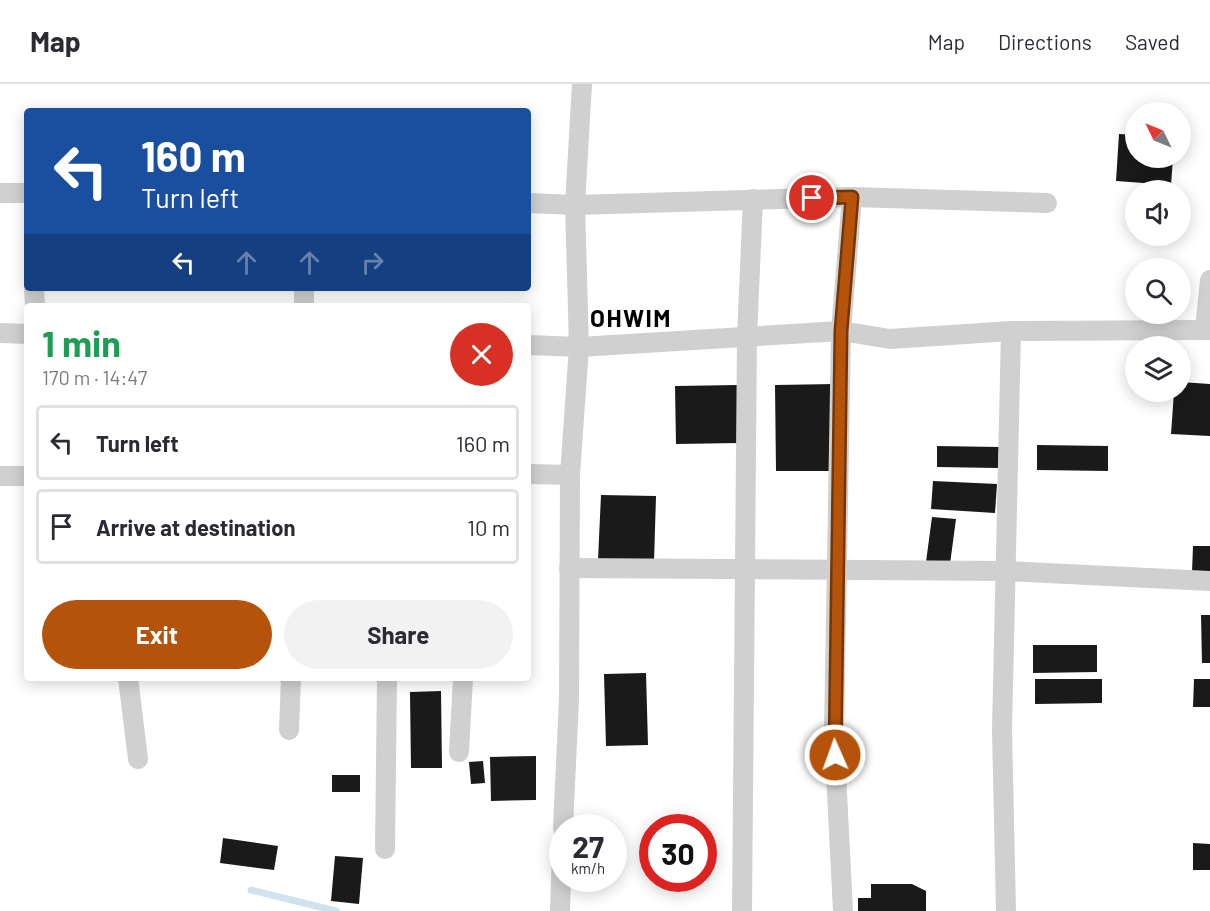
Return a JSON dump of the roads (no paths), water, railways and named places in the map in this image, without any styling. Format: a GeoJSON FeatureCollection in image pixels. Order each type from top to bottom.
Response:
{"type":"FeatureCollection","features":[{"type":"Feature","properties":{"kind":"street"},"geometry":{"type":"LineString","coordinates":[[564,814],[569,699],[570,475],[579,347],[575,205],[582,84]]}},
{"type":"Feature","properties":{"kind":"street"},"geometry":{"type":"LineString","coordinates":[[0,193],[24,193]]}},
{"type":"Feature","properties":{"kind":"street"},"geometry":{"type":"LineString","coordinates":[[531,203],[575,205],[852,197],[1047,202]]}},
{"type":"Feature","properties":{"kind":"street"},"geometry":{"type":"LineString","coordinates":[[843,911],[834,733],[841,331],[852,197]]}},
{"type":"Feature","properties":{"kind":"street"},"geometry":{"type":"LineString","coordinates":[[742,911],[747,571],[747,337],[753,199]]}},
{"type":"Feature","properties":{"kind":"street"},"geometry":{"type":"LineString","coordinates":[[531,345],[579,347],[841,331],[890,339],[1011,331],[1208,329],[1210,280]]}},
{"type":"Feature","properties":{"kind":"street"},"geometry":{"type":"LineString","coordinates":[[1006,911],[1002,730],[1011,331]]}},
{"type":"Feature","properties":{"kind":"street"},"geometry":{"type":"LineString","coordinates":[[0,333],[24,334]]}},
{"type":"Feature","properties":{"kind":"street"},"geometry":{"type":"LineString","coordinates":[[531,474],[570,475]]}},
{"type":"Feature","properties":{"kind":"street"},"geometry":{"type":"LineString","coordinates":[[0,476],[24,476]]}},
{"type":"Feature","properties":{"kind":"street"},"geometry":{"type":"LineString","coordinates":[[569,568],[1004,571],[1210,581]]}},
{"type":"Feature","properties":{"kind":"street"},"geometry":{"type":"LineString","coordinates":[[128,681],[138,759]]}},
{"type":"Feature","properties":{"kind":"street"},"geometry":{"type":"LineString","coordinates":[[289,730],[291,681]]}},
{"type":"Feature","properties":{"kind":"street"},"geometry":{"type":"LineString","coordinates":[[385,849],[387,681]]}},
{"type":"Feature","properties":{"kind":"street"},"geometry":{"type":"LineString","coordinates":[[459,753],[463,681]]}},
{"type":"Feature","properties":{"kind":"street"},"geometry":{"type":"LineString","coordinates":[[560,911],[561,892]]}},
{"type":"Feature","properties":{"kind":"waterway"},"geometry":{"type":"LineString","coordinates":[[251,890],[336,911]]}},
{"type":"Feature","properties":{"kind":"district","name":"OHWIM"},"geometry":{"type":"Point","coordinates":[631,319]}}]}
